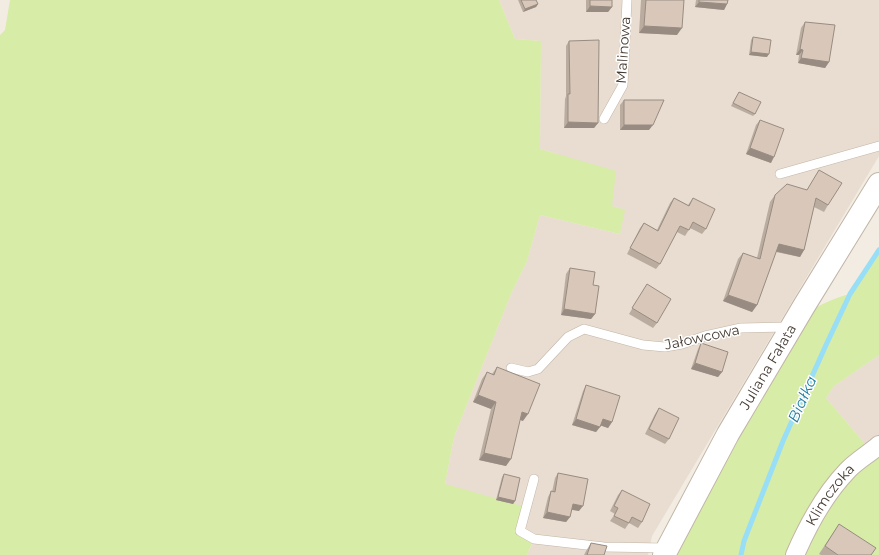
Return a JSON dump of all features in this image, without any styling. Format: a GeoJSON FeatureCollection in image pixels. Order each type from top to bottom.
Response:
{"type":"FeatureCollection","features":[{"type":"Feature","properties":{"kind":"street","name":"Juliana Fałata"},"geometry":{"type":"LineString","coordinates":[[666,552],[728,434],[879,184]]}},
{"type":"Feature","properties":{"kind":"street","name":"Klimczoka"},"geometry":{"type":"LineString","coordinates":[[795,555],[817,510],[832,489],[848,469],[879,445]]}},
{"type":"Feature","properties":{"kind":"lane","name":"Malinowa"},"geometry":{"type":"LineString","coordinates":[[604,119],[623,85],[627,0]]}},
{"type":"Feature","properties":{"kind":"lane"},"geometry":{"type":"LineString","coordinates":[[780,174],[879,146]]}},
{"type":"Feature","properties":{"kind":"lane","name":"Jałowcowa"},"geometry":{"type":"LineString","coordinates":[[511,368],[528,372],[538,369],[568,337],[584,329],[643,345],[665,348],[705,336],[741,328],[792,327]]}},
{"type":"Feature","properties":{"kind":"lane"},"geometry":{"type":"LineString","coordinates":[[534,479],[520,531],[534,540],[666,552]]}},
{"type":"Feature","properties":{"kind":"shaded area"},"geometry":{"type":"Polygon","coordinates":[[[499,0],[879,0],[879,156],[652,536],[648,555],[527,555],[534,540],[445,484],[454,437],[511,294],[527,261],[540,215],[620,234],[624,210],[612,206],[557,154],[540,149],[541,41],[515,39],[499,0]]]}},
{"type":"Feature","properties":{"kind":"shaded area"},"geometry":{"type":"Polygon","coordinates":[[[879,355],[879,445],[871,451],[826,398],[834,386],[879,355]]]}},
{"type":"Feature","properties":{"kind":"green space"},"geometry":{"type":"Polygon","coordinates":[[[10,0],[499,0],[515,39],[541,41],[540,149],[616,171],[612,206],[625,210],[620,234],[540,215],[527,261],[511,294],[454,437],[445,484],[526,507],[520,531],[534,539],[527,555],[0,555],[0,35],[5,30],[10,0]]]}},
{"type":"Feature","properties":{"kind":"green space"},"geometry":{"type":"Polygon","coordinates":[[[879,250],[879,355],[834,386],[826,398],[871,451],[879,445],[879,555],[675,555],[808,313],[839,297],[850,294],[879,250]]]}},
{"type":"Feature","properties":{"kind":"building"},"geometry":{"type":"Polygon","coordinates":[[[521,0],[536,0],[538,4],[525,9],[521,0]]]}},
{"type":"Feature","properties":{"kind":"building"},"geometry":{"type":"Polygon","coordinates":[[[590,0],[612,0],[612,7],[590,6],[590,0]]]}},
{"type":"Feature","properties":{"kind":"building"},"geometry":{"type":"Polygon","coordinates":[[[646,0],[684,0],[682,28],[644,26],[646,0]]]}},
{"type":"Feature","properties":{"kind":"building"},"geometry":{"type":"Polygon","coordinates":[[[699,0],[728,0],[727,4],[699,2],[699,0]]]}},
{"type":"Feature","properties":{"kind":"building"},"geometry":{"type":"Polygon","coordinates":[[[805,22],[835,25],[829,62],[801,58],[803,50],[800,49],[805,22]]]}},
{"type":"Feature","properties":{"kind":"building"},"geometry":{"type":"Polygon","coordinates":[[[753,37],[771,40],[769,54],[751,52],[753,37]]]}},
{"type":"Feature","properties":{"kind":"building"},"geometry":{"type":"Polygon","coordinates":[[[599,40],[598,123],[568,122],[568,94],[570,94],[569,41],[599,40]]]}},
{"type":"Feature","properties":{"kind":"building"},"geometry":{"type":"Polygon","coordinates":[[[739,92],[761,102],[755,114],[733,103],[739,92]]]}},
{"type":"Feature","properties":{"kind":"building"},"geometry":{"type":"Polygon","coordinates":[[[624,100],[664,100],[653,125],[624,125],[624,100]]]}},
{"type":"Feature","properties":{"kind":"building"},"geometry":{"type":"Polygon","coordinates":[[[760,120],[784,129],[774,157],[750,148],[760,120]]]}},
{"type":"Feature","properties":{"kind":"building"},"geometry":{"type":"Polygon","coordinates":[[[819,170],[842,183],[828,205],[816,198],[804,250],[779,244],[757,305],[728,295],[743,253],[760,259],[775,195],[787,184],[807,190],[819,170]]]}},
{"type":"Feature","properties":{"kind":"building"},"geometry":{"type":"Polygon","coordinates":[[[674,198],[689,206],[693,198],[715,209],[706,229],[693,222],[689,230],[680,226],[660,264],[630,248],[644,223],[658,231],[674,198]]]}},
{"type":"Feature","properties":{"kind":"building"},"geometry":{"type":"Polygon","coordinates":[[[570,268],[595,272],[593,285],[599,286],[595,314],[564,309],[570,268]]]}},
{"type":"Feature","properties":{"kind":"building"},"geometry":{"type":"Polygon","coordinates":[[[647,284],[671,299],[657,323],[632,308],[647,284]]]}},
{"type":"Feature","properties":{"kind":"building"},"geometry":{"type":"Polygon","coordinates":[[[701,343],[728,352],[722,372],[695,363],[701,343]]]}},
{"type":"Feature","properties":{"kind":"building"},"geometry":{"type":"Polygon","coordinates":[[[497,367],[540,384],[528,414],[522,412],[511,459],[484,453],[496,402],[478,395],[487,372],[494,375],[497,367]]]}},
{"type":"Feature","properties":{"kind":"building"},"geometry":{"type":"Polygon","coordinates":[[[586,385],[620,396],[612,422],[603,419],[600,427],[576,419],[586,385]]]}},
{"type":"Feature","properties":{"kind":"building"},"geometry":{"type":"Polygon","coordinates":[[[659,408],[679,418],[669,439],[649,429],[659,408]]]}},
{"type":"Feature","properties":{"kind":"building"},"geometry":{"type":"Polygon","coordinates":[[[558,473],[588,479],[583,506],[573,504],[570,517],[547,512],[551,491],[555,492],[558,473]]]}},
{"type":"Feature","properties":{"kind":"building"},"geometry":{"type":"Polygon","coordinates":[[[504,474],[520,478],[515,501],[498,497],[504,474]]]}},
{"type":"Feature","properties":{"kind":"building"},"geometry":{"type":"Polygon","coordinates":[[[622,490],[650,504],[642,522],[632,517],[629,523],[614,516],[618,508],[614,506],[622,490]]]}},
{"type":"Feature","properties":{"kind":"building"},"geometry":{"type":"Polygon","coordinates":[[[839,524],[876,548],[871,555],[838,555],[825,546],[839,524]]]}},
{"type":"Feature","properties":{"kind":"building"},"geometry":{"type":"Polygon","coordinates":[[[591,543],[607,546],[604,555],[587,555],[591,543]]]}},
{"type":"Feature","properties":{"kind":"waterway","name":"Białka"},"geometry":{"type":"LineString","coordinates":[[741,555],[744,541],[783,441],[826,345],[850,294],[879,250]]}}]}
